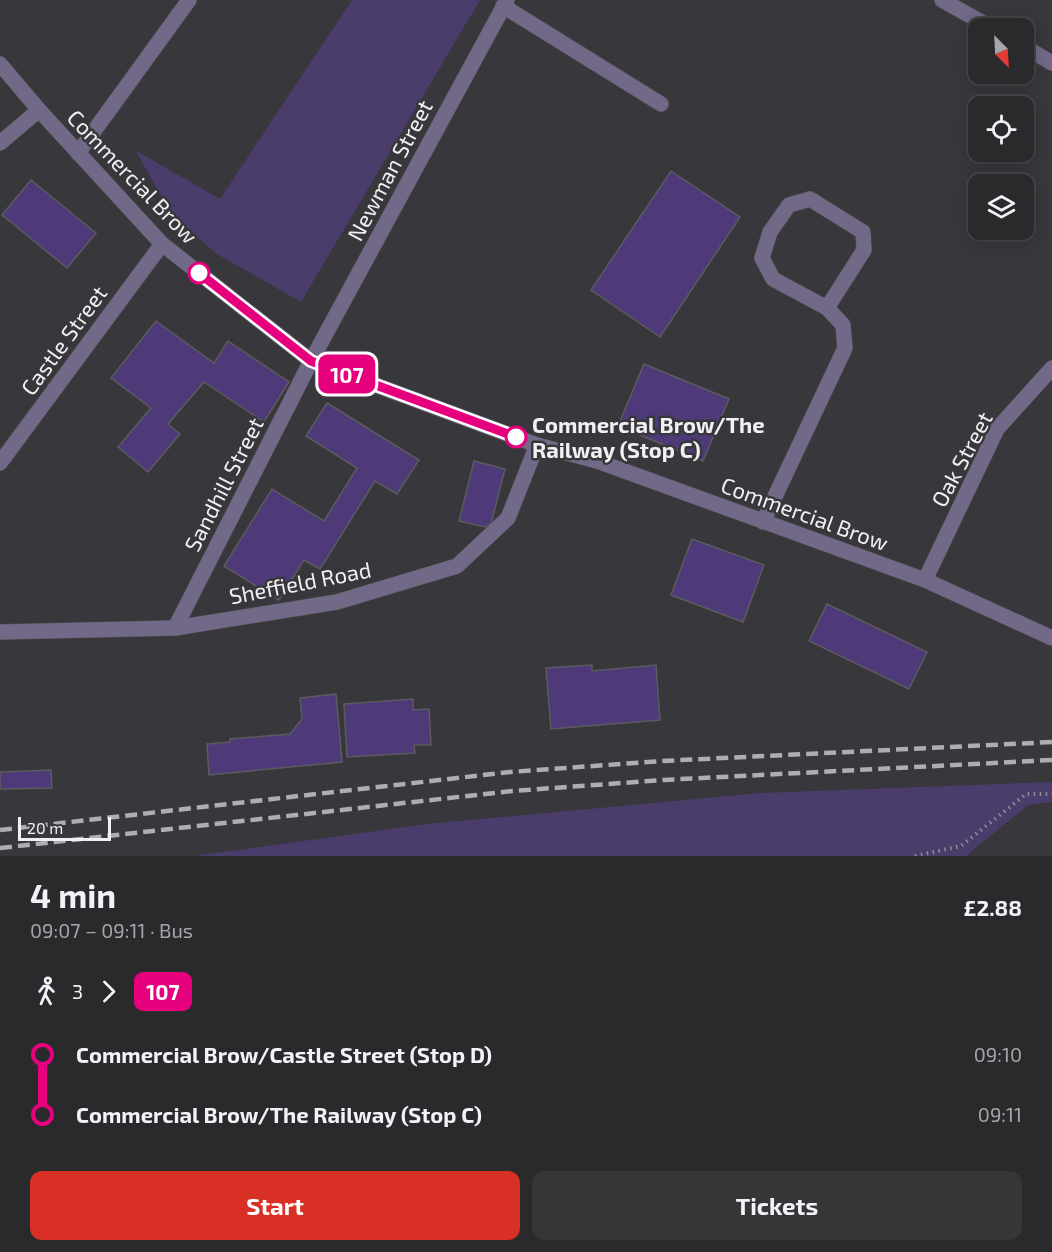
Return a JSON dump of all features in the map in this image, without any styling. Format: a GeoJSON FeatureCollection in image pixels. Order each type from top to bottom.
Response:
{"type":"FeatureCollection","features":[{"type":"Feature","properties":{"kind":"street"},"geometry":{"type":"LineString","coordinates":[[78,153],[189,0]]}},
{"type":"Feature","properties":{"kind":"street"},"geometry":{"type":"LineString","coordinates":[[942,0],[974,18]]}},
{"type":"Feature","properties":{"kind":"street"},"geometry":{"type":"LineString","coordinates":[[505,3],[661,104]]}},
{"type":"Feature","properties":{"kind":"street","name":"Newman Street"},"geometry":{"type":"LineString","coordinates":[[311,361],[505,3]]}},
{"type":"Feature","properties":{"kind":"street"},"geometry":{"type":"LineString","coordinates":[[1034,52],[1052,63]]}},
{"type":"Feature","properties":{"kind":"street","name":"Commercial Brow"},"geometry":{"type":"LineString","coordinates":[[0,64],[162,244],[311,361],[537,445],[597,461],[925,580],[1052,638]]}},
{"type":"Feature","properties":{"kind":"street"},"geometry":{"type":"LineString","coordinates":[[0,143],[39,110]]}},
{"type":"Feature","properties":{"kind":"street"},"geometry":{"type":"LineString","coordinates":[[763,522],[845,348],[843,325],[827,308],[773,279],[762,258],[770,232],[789,205],[810,199],[864,232],[864,250],[827,308]]}},
{"type":"Feature","properties":{"kind":"street","name":"Castle Street"},"geometry":{"type":"LineString","coordinates":[[0,463],[162,244]]}},
{"type":"Feature","properties":{"kind":"street","name":"Sandhill Street"},"geometry":{"type":"LineString","coordinates":[[175,628],[311,361]]}},
{"type":"Feature","properties":{"kind":"street","name":"Oak Street"},"geometry":{"type":"LineString","coordinates":[[925,580],[998,429],[1052,368]]}},
{"type":"Feature","properties":{"kind":"street","name":"Sheffield Road"},"geometry":{"type":"LineString","coordinates":[[0,632],[175,628],[337,602],[458,566],[508,518],[537,445]]}},
{"type":"Feature","properties":{"kind":"path"},"geometry":{"type":"LineString","coordinates":[[915,856],[961,846],[1026,794],[1052,794]]}},
{"type":"Feature","properties":{"kind":"shaded area"},"geometry":{"type":"Polygon","coordinates":[[[352,0],[480,0],[301,302],[217,254],[172,215],[135,150],[220,199],[352,0]]]}},
{"type":"Feature","properties":{"kind":"shaded area"},"geometry":{"type":"Polygon","coordinates":[[[1052,782],[1052,802],[1028,805],[966,856],[193,856],[427,824],[760,793],[1052,782]]]}},
{"type":"Feature","properties":{"kind":"building"},"geometry":{"type":"Polygon","coordinates":[[[671,171],[740,217],[660,337],[591,290],[671,171]]]}},
{"type":"Feature","properties":{"kind":"building"},"geometry":{"type":"Polygon","coordinates":[[[31,180],[96,233],[67,268],[2,215],[31,180]]]}},
{"type":"Feature","properties":{"kind":"building"},"geometry":{"type":"Polygon","coordinates":[[[156,321],[214,363],[228,341],[289,382],[264,422],[204,382],[168,424],[180,434],[148,472],[118,447],[151,408],[111,378],[156,321]]]}},
{"type":"Feature","properties":{"kind":"building"},"geometry":{"type":"Polygon","coordinates":[[[644,364],[729,399],[703,461],[618,426],[644,364]]]}},
{"type":"Feature","properties":{"kind":"building"},"geometry":{"type":"Polygon","coordinates":[[[327,403],[419,460],[397,494],[375,481],[320,569],[304,560],[279,600],[224,566],[272,489],[324,521],[357,468],[306,436],[327,403]]]}},
{"type":"Feature","properties":{"kind":"building"},"geometry":{"type":"Polygon","coordinates":[[[474,461],[505,469],[491,524],[485,527],[459,521],[474,461]]]}},
{"type":"Feature","properties":{"kind":"building"},"geometry":{"type":"Polygon","coordinates":[[[692,539],[764,565],[743,622],[671,595],[692,539]]]}},
{"type":"Feature","properties":{"kind":"building"},"geometry":{"type":"Polygon","coordinates":[[[827,604],[927,652],[909,689],[809,641],[827,604]]]}},
{"type":"Feature","properties":{"kind":"building"},"geometry":{"type":"Polygon","coordinates":[[[592,665],[592,671],[656,665],[660,720],[551,729],[546,668],[592,665]]]}},
{"type":"Feature","properties":{"kind":"building"},"geometry":{"type":"Polygon","coordinates":[[[336,694],[342,762],[209,775],[207,744],[230,742],[230,739],[290,734],[302,719],[300,698],[336,694]]]}},
{"type":"Feature","properties":{"kind":"building"},"geometry":{"type":"Polygon","coordinates":[[[413,699],[413,710],[429,709],[431,745],[414,745],[415,753],[347,757],[344,704],[413,699]]]}},
{"type":"Feature","properties":{"kind":"building"},"geometry":{"type":"Polygon","coordinates":[[[51,770],[52,788],[0,789],[0,772],[51,770]]]}},
{"type":"Feature","properties":{"kind":"railway"},"geometry":{"type":"LineString","coordinates":[[0,830],[510,772],[662,761],[1052,742]]}},
{"type":"Feature","properties":{"kind":"railway"},"geometry":{"type":"LineString","coordinates":[[0,848],[512,791],[663,780],[1052,760]]}},
{"type":"Feature","properties":{"kind":"bus line","name":"107"},"geometry":{"type":"LineString","coordinates":[[199,273],[311,361],[516,437]]}},
{"type":"Feature","properties":{"kind":"place","name":"Commercial Brow/The Railway (Stop C)"},"geometry":{"type":"Point","coordinates":[516,437]}}]}
